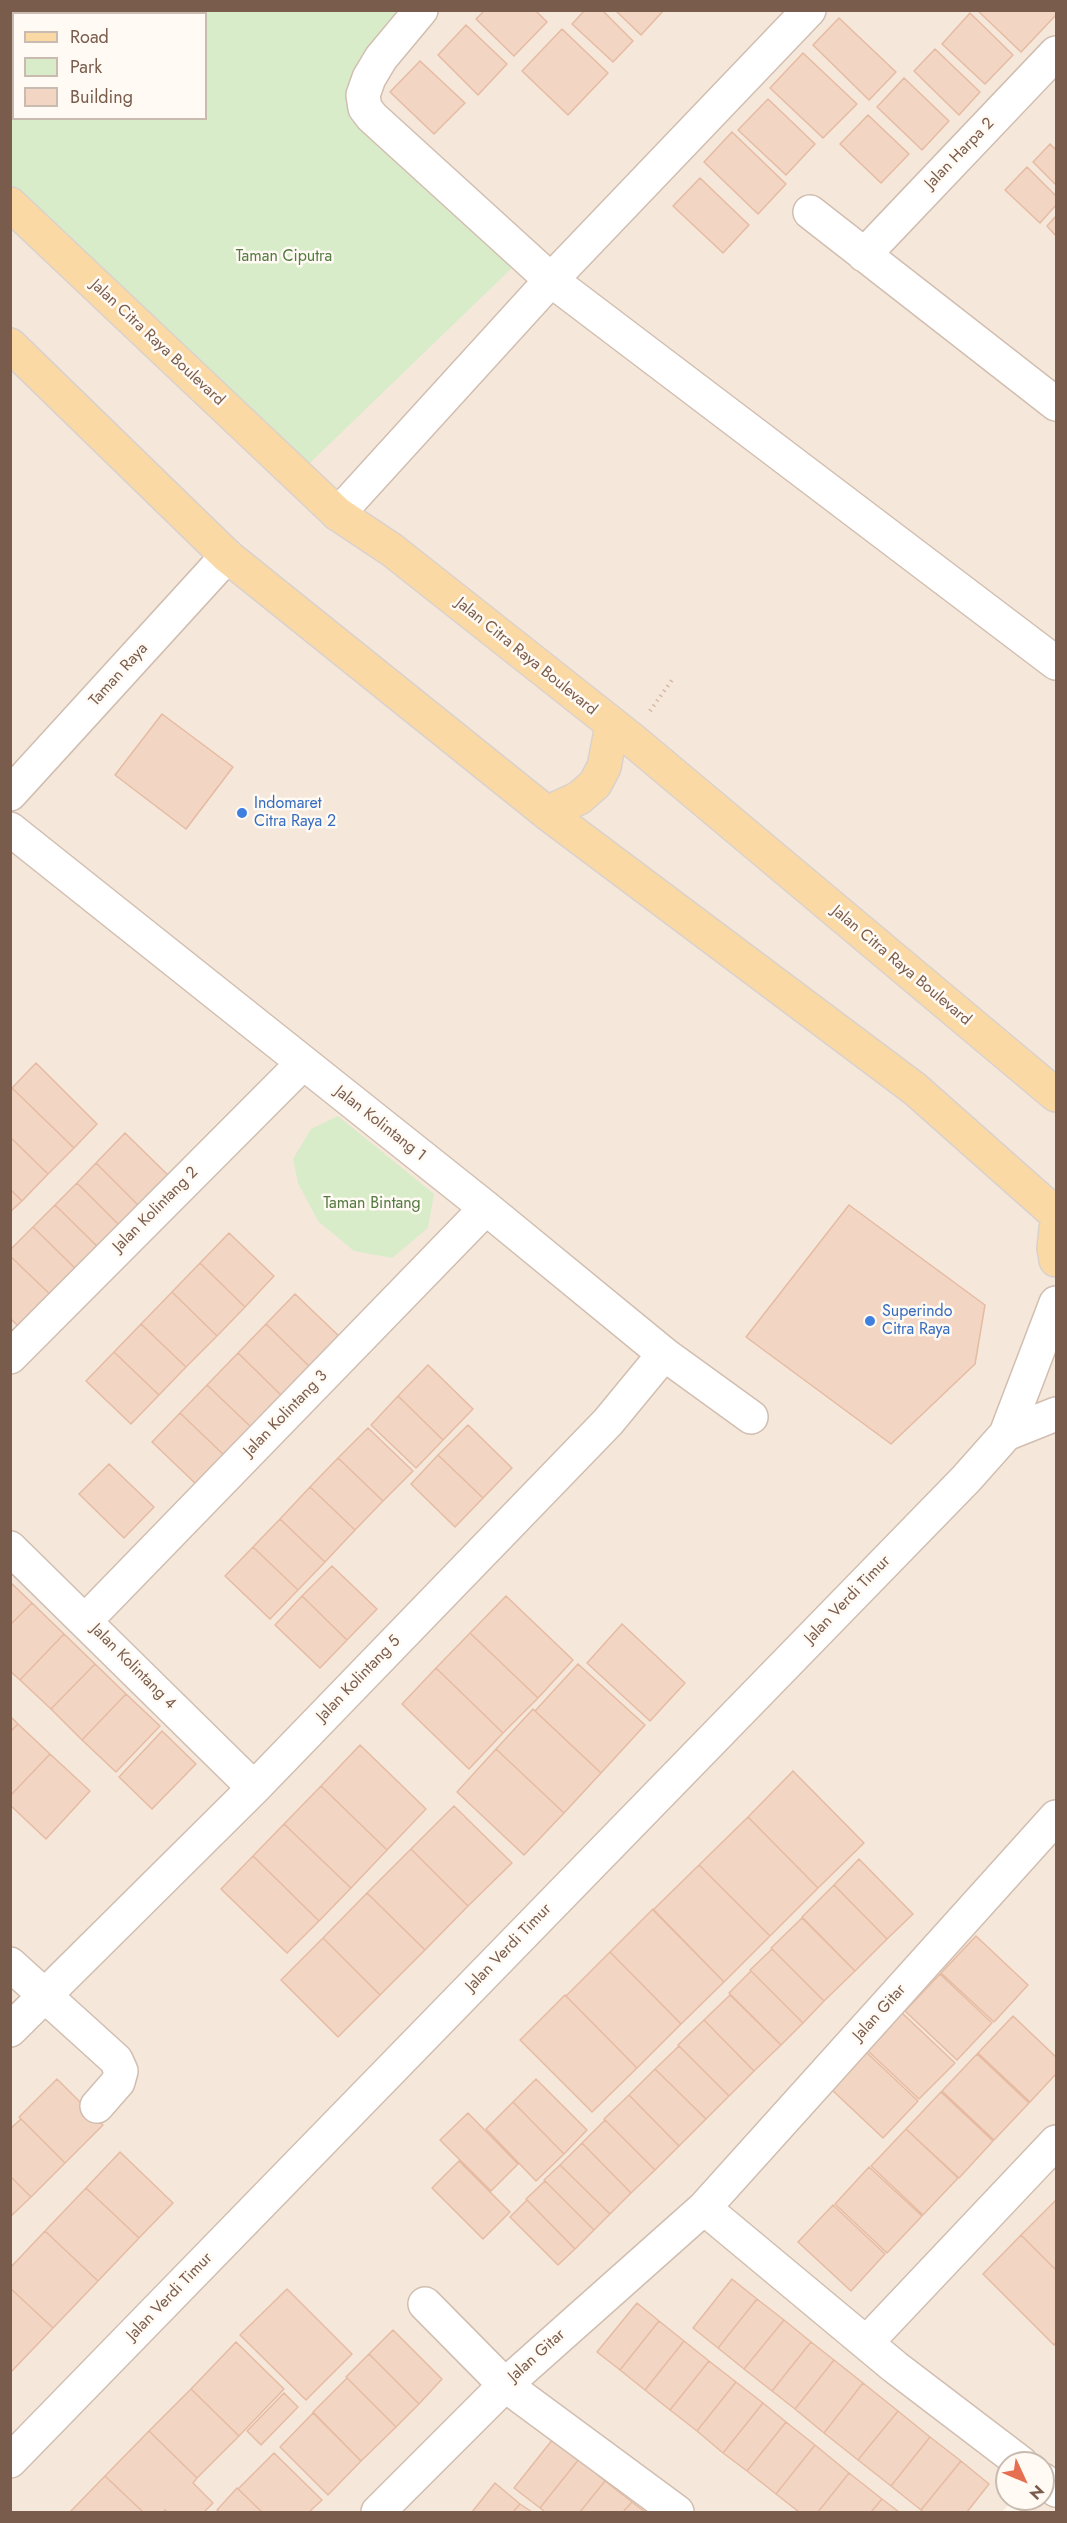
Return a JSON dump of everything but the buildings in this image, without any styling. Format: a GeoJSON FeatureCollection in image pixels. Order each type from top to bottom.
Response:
{"type":"FeatureCollection","features":[{"type":"Feature","properties":{"kind":"main road","name":"Jalan Citra Raya Boulevard"},"geometry":{"type":"LineString","coordinates":[[18,221],[338,513],[392,550],[630,738],[1056,1095]]}},
{"type":"Feature","properties":{"kind":"main road"},"geometry":{"type":"LineString","coordinates":[[10,345],[227,556],[547,813],[915,1089],[1056,1214]]}},
{"type":"Feature","properties":{"kind":"main road"},"geometry":{"type":"LineString","coordinates":[[547,813],[579,798],[595,784],[604,767],[612,726]]}},
{"type":"Feature","properties":{"kind":"main road"},"geometry":{"type":"LineString","coordinates":[[1056,1229],[1054,1248],[1056,1260]]}},
{"type":"Feature","properties":{"kind":"street"},"geometry":{"type":"LineString","coordinates":[[421,10],[381,58],[369,78],[363,95],[365,108],[393,138],[551,280],[1056,663]]}},
{"type":"Feature","properties":{"kind":"street"},"geometry":{"type":"LineString","coordinates":[[338,513],[551,280],[809,10]]}},
{"type":"Feature","properties":{"kind":"street","name":"Jalan Harpa 2"},"geometry":{"type":"LineString","coordinates":[[864,255],[1056,53]]}},
{"type":"Feature","properties":{"kind":"street"},"geometry":{"type":"LineString","coordinates":[[810,212],[1056,404]]}},
{"type":"Feature","properties":{"kind":"street","name":"Taman Raya"},"geometry":{"type":"LineString","coordinates":[[10,794],[227,556]]}},
{"type":"Feature","properties":{"kind":"street","name":"Jalan Kolintang 1"},"geometry":{"type":"LineString","coordinates":[[10,829],[302,1064],[486,1208],[664,1354],[751,1417]]}},
{"type":"Feature","properties":{"kind":"street","name":"Jalan Kolintang 2"},"geometry":{"type":"LineString","coordinates":[[10,1357],[302,1064]]}},
{"type":"Feature","properties":{"kind":"street","name":"Jalan Kolintang 3"},"geometry":{"type":"LineString","coordinates":[[86,1620],[486,1208]]}},
{"type":"Feature","properties":{"kind":"street","name":"Jalan Verdi Timur"},"geometry":{"type":"LineString","coordinates":[[10,2461],[933,1513],[1006,1434],[1056,1303]]}},
{"type":"Feature","properties":{"kind":"street","name":"Jalan Kolintang 5"},"geometry":{"type":"LineString","coordinates":[[10,2030],[254,1788],[608,1422],[664,1354]]}},
{"type":"Feature","properties":{"kind":"street","name":"Jalan Verdi Timur"},"geometry":{"type":"LineString","coordinates":[[1006,1434],[1056,1414]]}},
{"type":"Feature","properties":{"kind":"street","name":"Jalan Kolintang 4"},"geometry":{"type":"LineString","coordinates":[[10,1548],[86,1620],[254,1788]]}},
{"type":"Feature","properties":{"kind":"street","name":"Jalan Gitar"},"geometry":{"type":"LineString","coordinates":[[378,2512],[505,2385],[704,2208],[1056,1817]]}},
{"type":"Feature","properties":{"kind":"street"},"geometry":{"type":"LineString","coordinates":[[10,1964],[116,2060],[122,2071],[118,2082],[97,2106]]}},
{"type":"Feature","properties":{"kind":"street"},"geometry":{"type":"LineString","coordinates":[[867,2342],[1056,2142]]}},
{"type":"Feature","properties":{"kind":"street"},"geometry":{"type":"LineString","coordinates":[[704,2208],[895,2367],[1005,2451]]}},
{"type":"Feature","properties":{"kind":"street","name":"Jalan Gitar"},"geometry":{"type":"LineString","coordinates":[[425,2304],[505,2385],[677,2512]]}},
{"type":"Feature","properties":{"kind":"shaded area"},"geometry":{"type":"Polygon","coordinates":[[[11,11],[1056,11],[1056,2512],[1020,2511],[1055,2511],[1055,2451],[995,2451],[995,2511],[1003,2511],[11,2512],[11,11]]]}},
{"type":"Feature","properties":{"kind":"green space","name":"Taman Ciputra"},"geometry":{"type":"Polygon","coordinates":[[[10,11],[421,11],[381,59],[369,118],[516,264],[287,485],[11,206],[10,11]]]}},
{"type":"Feature","properties":{"kind":"green space","name":"Taman Bintang"},"geometry":{"type":"Polygon","coordinates":[[[338,1116],[434,1194],[428,1228],[392,1258],[354,1251],[318,1221],[298,1183],[293,1159],[311,1129],[338,1116]]]}},
{"type":"Feature","properties":{"kind":"place","name":"Indomaret Citra Raya 2"},"geometry":{"type":"Point","coordinates":[242,813]}},
{"type":"Feature","properties":{"kind":"place","name":"Superindo Citra Raya"},"geometry":{"type":"Point","coordinates":[870,1321]}}]}
